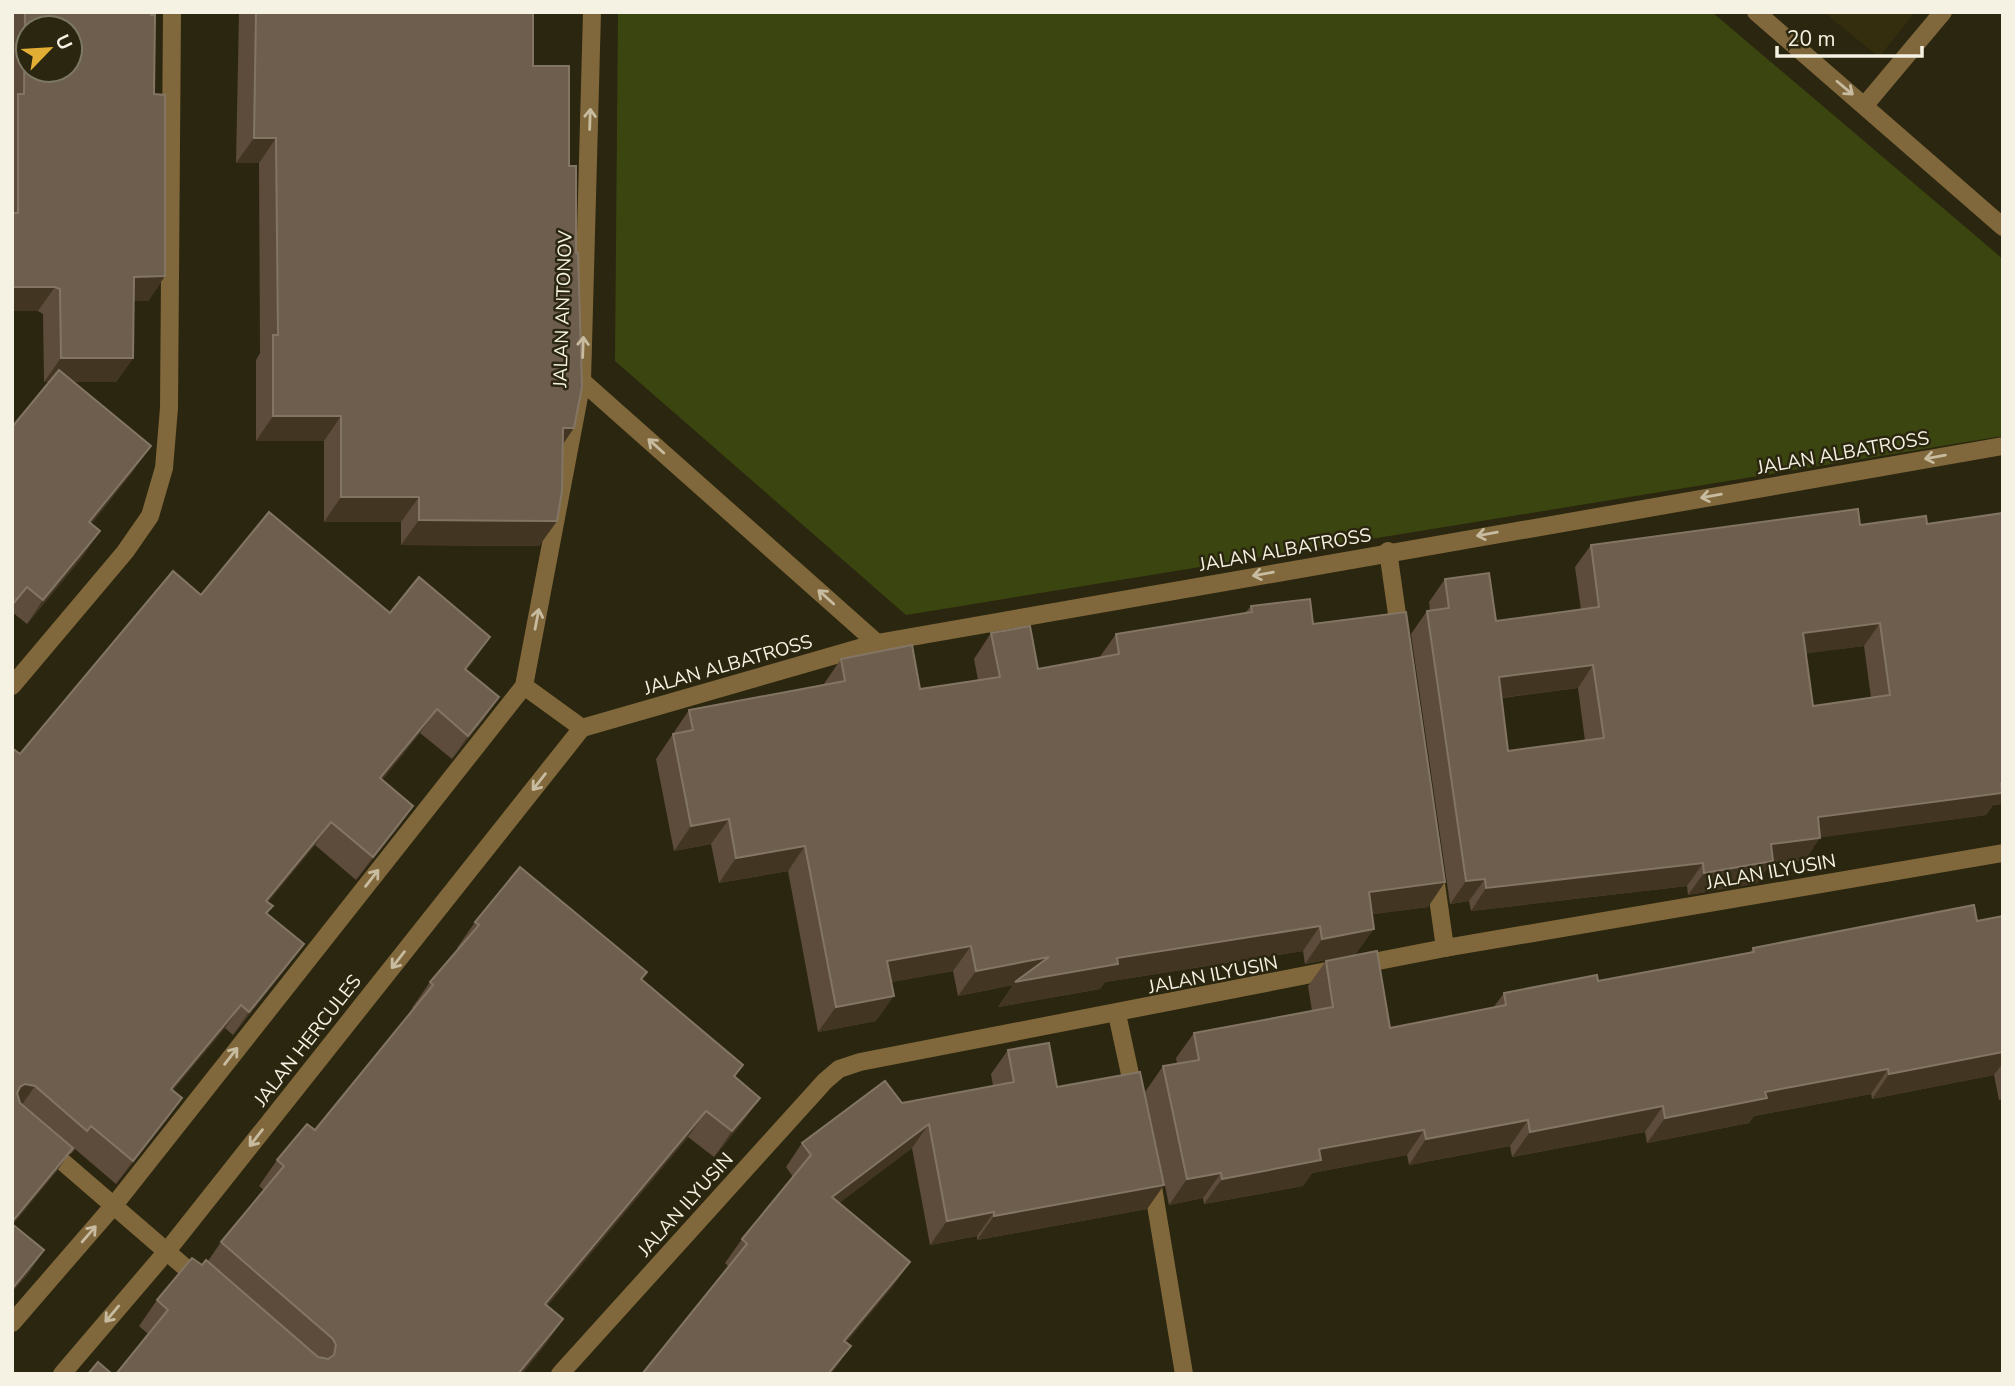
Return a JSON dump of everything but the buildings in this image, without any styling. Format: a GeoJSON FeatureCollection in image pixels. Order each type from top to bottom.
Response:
{"type":"FeatureCollection","features":[{"type":"Feature","properties":{"kind":"lane"},"geometry":{"type":"LineString","coordinates":[[12,686],[125,552],[144,525],[150,516],[164,468],[169,408],[172,12]]}},
{"type":"Feature","properties":{"kind":"lane","name":"JALAN ANTONOV"},"geometry":{"type":"LineString","coordinates":[[524,686],[582,381],[593,12]]}},
{"type":"Feature","properties":{"kind":"lane"},"geometry":{"type":"LineString","coordinates":[[1756,12],[2003,227]]}},
{"type":"Feature","properties":{"kind":"lane"},"geometry":{"type":"LineString","coordinates":[[1865,105],[1943,12]]}},
{"type":"Feature","properties":{"kind":"lane"},"geometry":{"type":"LineString","coordinates":[[582,381],[877,643]]}},
{"type":"Feature","properties":{"kind":"lane","name":"JALAN ALBATROSS"},"geometry":{"type":"LineString","coordinates":[[582,728],[877,643],[1388,551],[2003,446]]}},
{"type":"Feature","properties":{"kind":"lane"},"geometry":{"type":"LineString","coordinates":[[1388,551],[1402,647]]}},
{"type":"Feature","properties":{"kind":"lane"},"geometry":{"type":"LineString","coordinates":[[12,1322],[115,1204],[524,686],[582,728]]}},
{"type":"Feature","properties":{"kind":"lane","name":"JALAN HERCULES"},"geometry":{"type":"LineString","coordinates":[[62,1374],[167,1251],[582,728]]}},
{"type":"Feature","properties":{"kind":"lane"},"geometry":{"type":"LineString","coordinates":[[1431,852],[1445,948]]}},
{"type":"Feature","properties":{"kind":"lane","name":"JALAN ILYUSIN"},"geometry":{"type":"LineString","coordinates":[[560,1374],[825,1080],[839,1069],[860,1062],[1445,948],[2003,853]]}},
{"type":"Feature","properties":{"kind":"lane"},"geometry":{"type":"LineString","coordinates":[[1117,1014],[1139,1119]]}},
{"type":"Feature","properties":{"kind":"lane"},"geometry":{"type":"LineString","coordinates":[[12,1118],[115,1204],[217,1295]]}},
{"type":"Feature","properties":{"kind":"lane"},"geometry":{"type":"LineString","coordinates":[[1147,1159],[1184,1374]]}},
{"type":"Feature","properties":{"kind":"shaded area"},"geometry":{"type":"Polygon","coordinates":[[[1824,12],[1915,12],[1879,57],[1824,12]]]}},
{"type":"Feature","properties":{"kind":"green space"},"geometry":{"type":"Polygon","coordinates":[[[618,12],[1712,12],[2003,259],[2003,436],[906,615],[615,361],[618,12]]]}}]}
